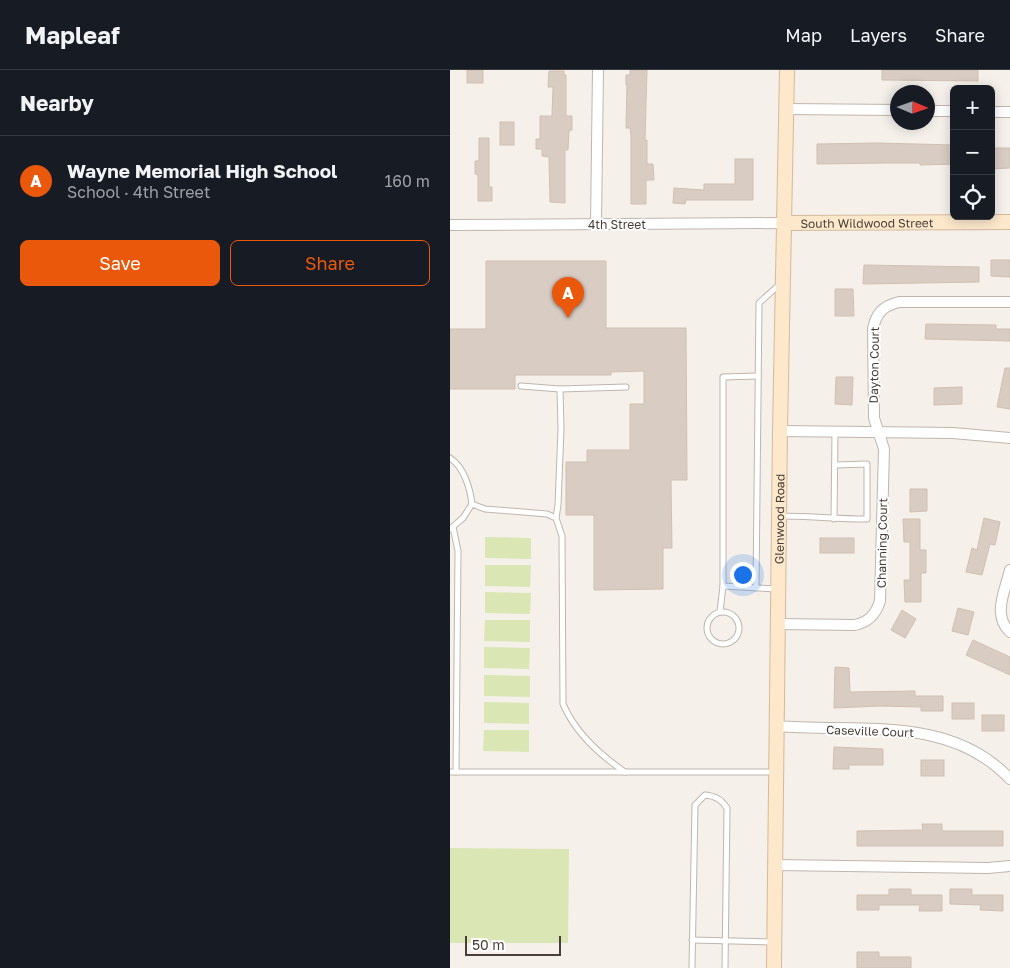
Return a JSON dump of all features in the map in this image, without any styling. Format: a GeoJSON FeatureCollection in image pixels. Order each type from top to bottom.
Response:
{"type":"FeatureCollection","features":[{"type":"Feature","properties":{"kind":"street"},"geometry":{"type":"LineString","coordinates":[[596,224],[598,70]]}},
{"type":"Feature","properties":{"kind":"street","name":"Glenwood Road"},"geometry":{"type":"LineString","coordinates":[[774,968],[783,223],[787,70]]}},
{"type":"Feature","properties":{"kind":"street"},"geometry":{"type":"LineString","coordinates":[[786,109],[890,110]]}},
{"type":"Feature","properties":{"kind":"street"},"geometry":{"type":"LineString","coordinates":[[935,111],[950,111]]}},
{"type":"Feature","properties":{"kind":"street"},"geometry":{"type":"LineString","coordinates":[[995,112],[1010,112]]}},
{"type":"Feature","properties":{"kind":"street","name":"South Wildwood Street"},"geometry":{"type":"LineString","coordinates":[[783,223],[1010,222]]}},
{"type":"Feature","properties":{"kind":"street","name":"4th Street"},"geometry":{"type":"LineString","coordinates":[[450,225],[783,223]]}},
{"type":"Feature","properties":{"kind":"street","name":"Dayton Court"},"geometry":{"type":"LineString","coordinates":[[878,431],[874,418],[873,329],[875,318],[882,309],[889,304],[899,302],[1010,302]]}},
{"type":"Feature","properties":{"kind":"street"},"geometry":{"type":"LineString","coordinates":[[780,431],[953,433],[1010,438]]}},
{"type":"Feature","properties":{"kind":"street","name":"Channing Court"},"geometry":{"type":"LineString","coordinates":[[778,624],[855,625],[867,621],[877,610],[882,588],[884,449],[878,431]]}},
{"type":"Feature","properties":{"kind":"street"},"geometry":{"type":"LineString","coordinates":[[1010,570],[1000,617],[1004,627],[1010,632]]}},
{"type":"Feature","properties":{"kind":"street","name":"Caseville Court"},"geometry":{"type":"LineString","coordinates":[[777,726],[920,732],[972,749],[998,767],[1010,779]]}},
{"type":"Feature","properties":{"kind":"street"},"geometry":{"type":"LineString","coordinates":[[775,865],[988,868],[1010,866]]}},
{"type":"Feature","properties":{"kind":"lane"},"geometry":{"type":"LineString","coordinates":[[756,588],[759,303],[783,282]]}},
{"type":"Feature","properties":{"kind":"lane"},"geometry":{"type":"LineString","coordinates":[[720,612],[723,586],[723,376],[758,376]]}},
{"type":"Feature","properties":{"kind":"lane"},"geometry":{"type":"LineString","coordinates":[[520,386],[560,389],[626,387]]}},
{"type":"Feature","properties":{"kind":"lane"},"geometry":{"type":"LineString","coordinates":[[560,389],[561,429],[556,518],[562,536],[563,704],[569,718],[589,742],[608,760],[625,772]]}},
{"type":"Feature","properties":{"kind":"lane"},"geometry":{"type":"LineString","coordinates":[[834,519],[835,431]]}},
{"type":"Feature","properties":{"kind":"lane"},"geometry":{"type":"LineString","coordinates":[[450,458],[459,467],[470,488],[472,504],[463,518],[451,528],[458,551],[453,772],[776,772]]}},
{"type":"Feature","properties":{"kind":"lane"},"geometry":{"type":"LineString","coordinates":[[779,516],[867,519],[867,464],[835,465]]}},
{"type":"Feature","properties":{"kind":"lane"},"geometry":{"type":"LineString","coordinates":[[472,504],[486,509],[547,514],[556,518]]}},
{"type":"Feature","properties":{"kind":"lane"},"geometry":{"type":"LineString","coordinates":[[723,586],[778,589]]}},
{"type":"Feature","properties":{"kind":"lane"},"geometry":{"type":"LineString","coordinates":[[720,612],[731,613],[735,616],[739,626],[739,631],[734,640],[725,644],[714,642],[707,633],[706,628],[710,617],[720,612]]}},
{"type":"Feature","properties":{"kind":"lane"},"geometry":{"type":"LineString","coordinates":[[692,968],[695,805],[705,795],[714,796],[723,802],[727,808],[725,968]]}},
{"type":"Feature","properties":{"kind":"lane"},"geometry":{"type":"LineString","coordinates":[[692,940],[774,942]]}},
{"type":"Feature","properties":{"kind":"green space"},"geometry":{"type":"Polygon","coordinates":[[[485,537],[531,538],[531,559],[485,558],[485,537]]]}},
{"type":"Feature","properties":{"kind":"green space"},"geometry":{"type":"Polygon","coordinates":[[[485,565],[531,565],[530,587],[485,586],[485,565]]]}},
{"type":"Feature","properties":{"kind":"green space"},"geometry":{"type":"Polygon","coordinates":[[[485,592],[531,593],[530,614],[485,613],[485,592]]]}},
{"type":"Feature","properties":{"kind":"green space"},"geometry":{"type":"Polygon","coordinates":[[[485,620],[530,620],[530,642],[484,641],[485,620]]]}},
{"type":"Feature","properties":{"kind":"green space"},"geometry":{"type":"Polygon","coordinates":[[[484,647],[530,648],[529,669],[484,668],[484,647]]]}},
{"type":"Feature","properties":{"kind":"green space"},"geometry":{"type":"Polygon","coordinates":[[[484,675],[530,676],[530,697],[484,696],[484,675]]]}},
{"type":"Feature","properties":{"kind":"green space"},"geometry":{"type":"Polygon","coordinates":[[[484,702],[529,703],[529,724],[484,723],[484,702]]]}},
{"type":"Feature","properties":{"kind":"green space"},"geometry":{"type":"Polygon","coordinates":[[[484,730],[529,730],[529,752],[483,751],[484,730]]]}},
{"type":"Feature","properties":{"kind":"green space"},"geometry":{"type":"Polygon","coordinates":[[[450,848],[569,849],[568,943],[450,943],[450,848]]]}},
{"type":"Feature","properties":{"kind":"building"},"geometry":{"type":"Polygon","coordinates":[[[467,70],[483,70],[483,83],[467,83],[467,70]]]}},
{"type":"Feature","properties":{"kind":"building"},"geometry":{"type":"Polygon","coordinates":[[[630,70],[647,70],[645,140],[647,140],[647,164],[653,164],[654,180],[646,180],[646,204],[631,204],[631,135],[630,128],[626,128],[626,75],[630,75],[630,70]]]}},
{"type":"Feature","properties":{"kind":"building"},"geometry":{"type":"Polygon","coordinates":[[[882,70],[978,70],[978,81],[882,80],[882,70]]]}},
{"type":"Feature","properties":{"kind":"building"},"geometry":{"type":"Polygon","coordinates":[[[549,71],[564,71],[564,75],[566,75],[566,116],[572,116],[572,130],[569,131],[568,150],[565,150],[565,203],[550,202],[549,157],[542,156],[542,149],[536,149],[536,139],[540,139],[540,116],[552,116],[553,87],[548,87],[549,71]]]}},
{"type":"Feature","properties":{"kind":"building"},"geometry":{"type":"Polygon","coordinates":[[[500,122],[514,122],[514,145],[500,145],[500,122]]]}},
{"type":"Feature","properties":{"kind":"building"},"geometry":{"type":"Polygon","coordinates":[[[479,138],[489,138],[489,187],[492,187],[492,201],[478,201],[478,175],[475,174],[475,161],[479,161],[479,138]]]}},
{"type":"Feature","properties":{"kind":"building"},"geometry":{"type":"Polygon","coordinates":[[[817,144],[950,145],[950,164],[817,164],[817,144]]]}},
{"type":"Feature","properties":{"kind":"building"},"geometry":{"type":"Polygon","coordinates":[[[995,148],[1010,148],[1010,168],[995,169],[995,148]]]}},
{"type":"Feature","properties":{"kind":"building"},"geometry":{"type":"Polygon","coordinates":[[[735,159],[753,159],[753,200],[686,200],[685,204],[673,203],[674,188],[704,190],[704,184],[735,184],[735,159]]]}},
{"type":"Feature","properties":{"kind":"building"},"geometry":{"type":"Polygon","coordinates":[[[991,260],[1010,260],[1010,277],[991,276],[991,260]]]}},
{"type":"Feature","properties":{"kind":"building"},"geometry":{"type":"Polygon","coordinates":[[[486,261],[606,261],[606,328],[686,328],[687,480],[671,480],[672,548],[663,548],[663,589],[594,590],[594,515],[566,515],[566,462],[587,462],[587,450],[630,450],[630,404],[644,404],[644,371],[611,372],[611,375],[515,375],[515,389],[450,389],[450,329],[486,329],[486,261]]]}},
{"type":"Feature","properties":{"kind":"building"},"geometry":{"type":"Polygon","coordinates":[[[864,265],[979,267],[979,282],[863,284],[864,265]]]}},
{"type":"Feature","properties":{"kind":"building"},"geometry":{"type":"Polygon","coordinates":[[[835,289],[853,289],[854,316],[835,316],[835,289]]]}},
{"type":"Feature","properties":{"kind":"building"},"geometry":{"type":"Polygon","coordinates":[[[926,324],[996,325],[996,329],[1010,329],[1010,341],[925,339],[926,324]]]}},
{"type":"Feature","properties":{"kind":"building"},"geometry":{"type":"Polygon","coordinates":[[[1005,368],[1010,368],[1010,409],[997,407],[1005,368]]]}},
{"type":"Feature","properties":{"kind":"building"},"geometry":{"type":"Polygon","coordinates":[[[836,377],[853,377],[852,405],[835,404],[836,377]]]}},
{"type":"Feature","properties":{"kind":"building"},"geometry":{"type":"Polygon","coordinates":[[[962,387],[962,404],[934,405],[934,388],[962,387]]]}},
{"type":"Feature","properties":{"kind":"building"},"geometry":{"type":"Polygon","coordinates":[[[910,489],[927,489],[927,511],[910,512],[910,489]]]}},
{"type":"Feature","properties":{"kind":"building"},"geometry":{"type":"Polygon","coordinates":[[[984,518],[1000,522],[995,545],[990,544],[982,575],[966,572],[972,548],[977,550],[984,518]]]}},
{"type":"Feature","properties":{"kind":"building"},"geometry":{"type":"Polygon","coordinates":[[[903,519],[920,519],[920,550],[926,550],[926,573],[921,573],[921,602],[905,602],[904,580],[910,580],[910,542],[904,542],[903,519]]]}},
{"type":"Feature","properties":{"kind":"building"},"geometry":{"type":"Polygon","coordinates":[[[820,538],[854,538],[854,553],[820,553],[820,538]]]}},
{"type":"Feature","properties":{"kind":"building"},"geometry":{"type":"Polygon","coordinates":[[[958,608],[974,612],[968,635],[952,631],[958,608]]]}},
{"type":"Feature","properties":{"kind":"building"},"geometry":{"type":"Polygon","coordinates":[[[902,610],[916,619],[905,638],[891,630],[902,610]]]}},
{"type":"Feature","properties":{"kind":"building"},"geometry":{"type":"Polygon","coordinates":[[[973,640],[1010,657],[1010,675],[966,655],[973,640]]]}},
{"type":"Feature","properties":{"kind":"building"},"geometry":{"type":"Polygon","coordinates":[[[835,667],[849,668],[850,692],[915,691],[915,696],[943,696],[943,711],[921,711],[921,707],[834,708],[835,667]]]}},
{"type":"Feature","properties":{"kind":"building"},"geometry":{"type":"Polygon","coordinates":[[[952,703],[974,703],[974,719],[952,719],[952,703]]]}},
{"type":"Feature","properties":{"kind":"building"},"geometry":{"type":"Polygon","coordinates":[[[982,715],[1004,715],[1004,731],[982,731],[982,715]]]}},
{"type":"Feature","properties":{"kind":"building"},"geometry":{"type":"Polygon","coordinates":[[[834,747],[883,749],[883,765],[849,765],[849,769],[833,769],[834,747]]]}},
{"type":"Feature","properties":{"kind":"building"},"geometry":{"type":"Polygon","coordinates":[[[921,760],[944,760],[944,776],[921,776],[921,760]]]}},
{"type":"Feature","properties":{"kind":"building"},"geometry":{"type":"Polygon","coordinates":[[[922,824],[942,824],[942,831],[1003,831],[1003,846],[857,846],[857,831],[923,830],[922,824]]]}},
{"type":"Feature","properties":{"kind":"building"},"geometry":{"type":"Polygon","coordinates":[[[889,889],[911,889],[911,895],[942,895],[942,911],[919,911],[920,905],[879,905],[879,910],[857,910],[857,895],[889,895],[889,889]]]}},
{"type":"Feature","properties":{"kind":"building"},"geometry":{"type":"Polygon","coordinates":[[[950,889],[972,889],[972,895],[1003,895],[1003,911],[980,910],[981,905],[950,904],[950,889]]]}},
{"type":"Feature","properties":{"kind":"building"},"geometry":{"type":"Polygon","coordinates":[[[857,952],[879,952],[879,957],[911,957],[911,968],[857,968],[857,952]]]}},
{"type":"Feature","properties":{"kind":"place","name":"Wayne Memorial High School"},"geometry":{"type":"Point","coordinates":[568,318]}}]}
